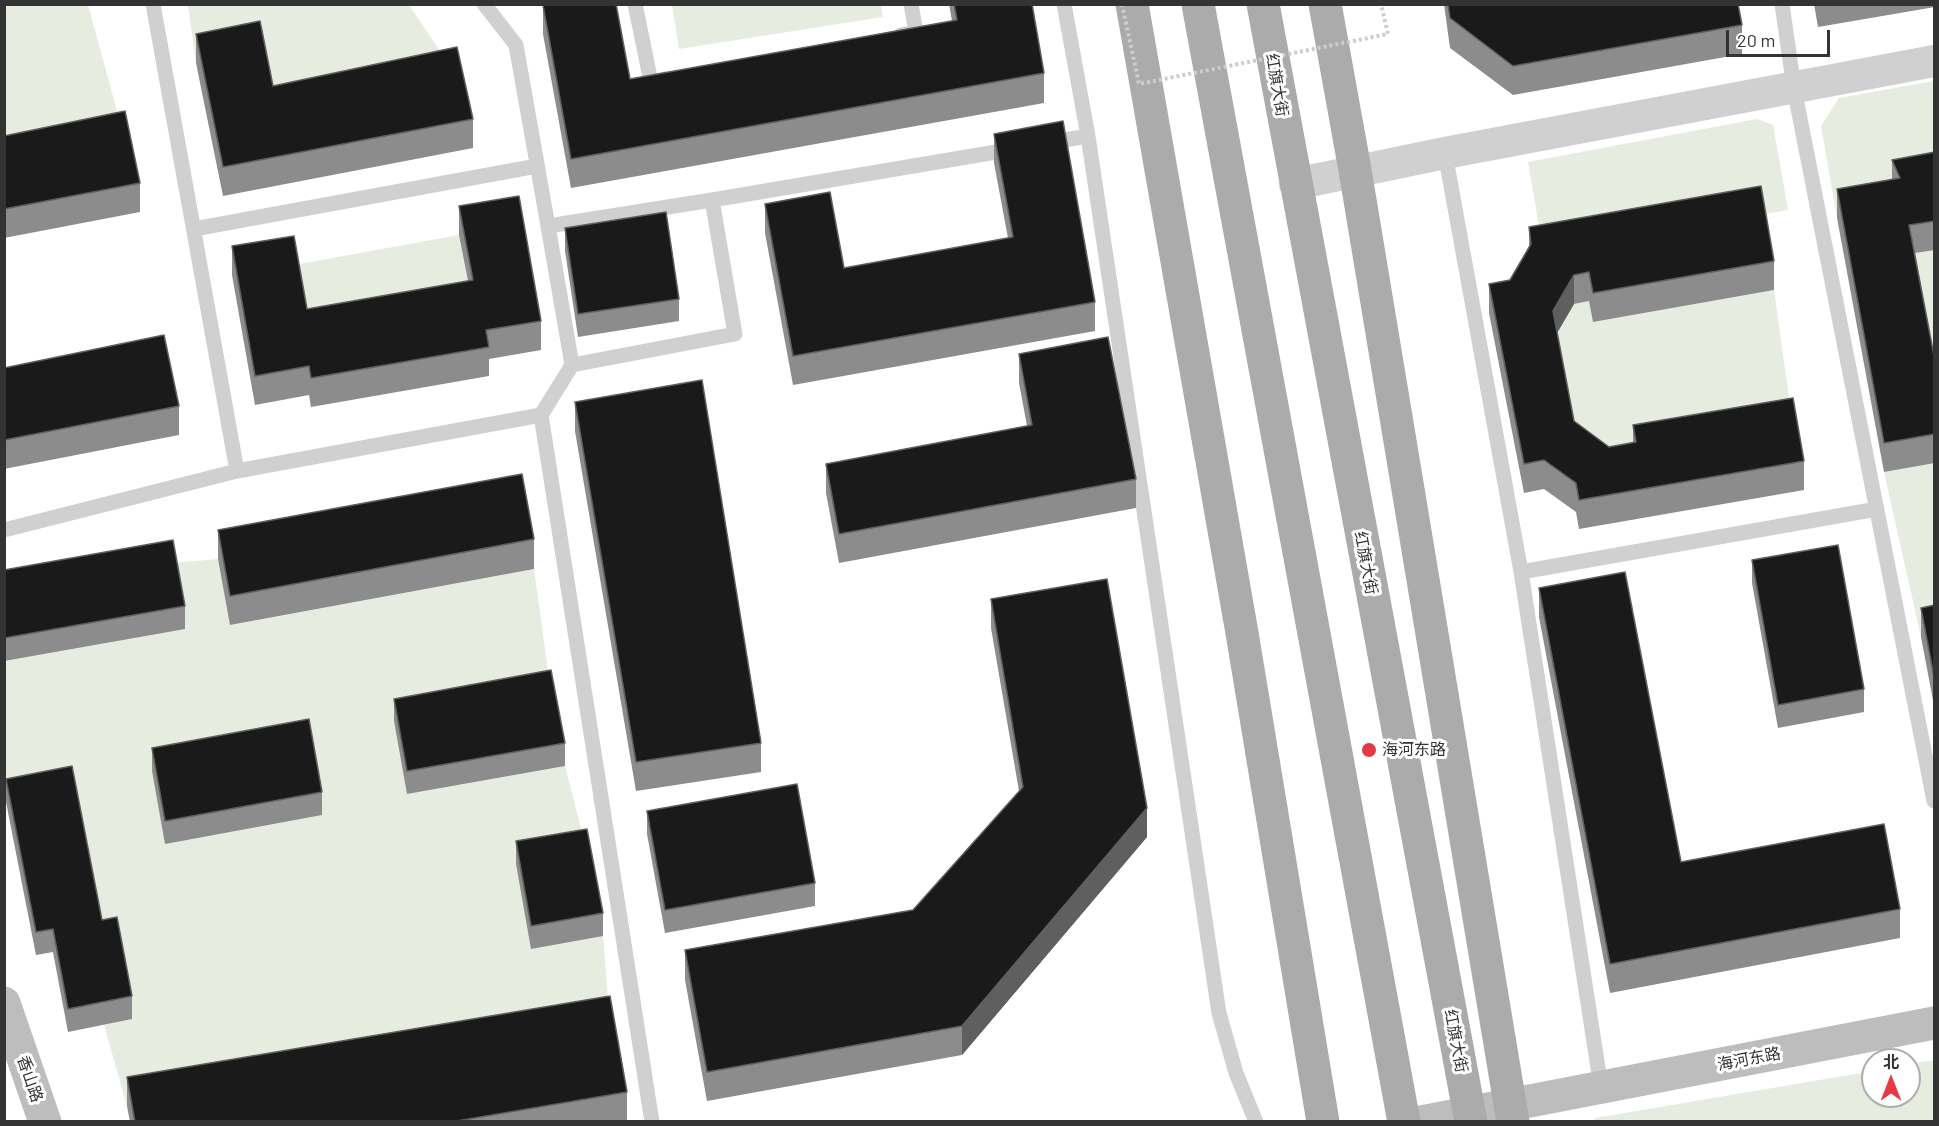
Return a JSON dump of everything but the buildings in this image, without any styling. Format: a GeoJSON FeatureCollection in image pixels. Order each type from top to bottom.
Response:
{"type":"FeatureCollection","features":[{"type":"Feature","properties":{"kind":"main road"},"geometry":{"type":"LineString","coordinates":[[1132,4],[1240,621],[1323,1122]]}},
{"type":"Feature","properties":{"kind":"main road"},"geometry":{"type":"LineString","coordinates":[[1198,4],[1404,1122]]}},
{"type":"Feature","properties":{"kind":"main road","name":"红旗大街"},"geometry":{"type":"LineString","coordinates":[[1263,4],[1470,1117]]}},
{"type":"Feature","properties":{"kind":"main road"},"geometry":{"type":"LineString","coordinates":[[1325,4],[1355,170],[1512,1113]]}},
{"type":"Feature","properties":{"kind":"street"},"geometry":{"type":"LineString","coordinates":[[1295,184],[1355,170],[1935,61]]}},
{"type":"Feature","properties":{"kind":"street","name":"香山路"},"geometry":{"type":"LineString","coordinates":[[4,1003],[45,1122]]}},
{"type":"Feature","properties":{"kind":"street","name":"海河东路"},"geometry":{"type":"LineString","coordinates":[[1421,1122],[1512,1113],[1601,1087],[1935,1023]]}},
{"type":"Feature","properties":{"kind":"lane"},"geometry":{"type":"LineString","coordinates":[[153,4],[237,471]]}},
{"type":"Feature","properties":{"kind":"lane"},"geometry":{"type":"LineString","coordinates":[[484,4],[516,45],[572,365],[541,415],[652,1122]]}},
{"type":"Feature","properties":{"kind":"lane"},"geometry":{"type":"LineString","coordinates":[[635,4],[651,82],[686,75]]}},
{"type":"Feature","properties":{"kind":"lane"},"geometry":{"type":"LineString","coordinates":[[881,38],[916,32],[911,4]]}},
{"type":"Feature","properties":{"kind":"lane"},"geometry":{"type":"LineString","coordinates":[[1064,4],[1088,136],[1220,1013],[1236,1073],[1256,1122]]}},
{"type":"Feature","properties":{"kind":"lane"},"geometry":{"type":"LineString","coordinates":[[1782,4],[1794,87],[1935,801]]}},
{"type":"Feature","properties":{"kind":"lane"},"geometry":{"type":"LineString","coordinates":[[548,226],[1088,136]]}},
{"type":"Feature","properties":{"kind":"lane"},"geometry":{"type":"LineString","coordinates":[[1445,153],[1521,572],[1601,1087]]}},
{"type":"Feature","properties":{"kind":"lane"},"geometry":{"type":"LineString","coordinates":[[194,229],[537,166]]}},
{"type":"Feature","properties":{"kind":"lane"},"geometry":{"type":"LineString","coordinates":[[572,365],[735,334],[712,200]]}},
{"type":"Feature","properties":{"kind":"lane"},"geometry":{"type":"LineString","coordinates":[[4,530],[237,471],[541,415]]}},
{"type":"Feature","properties":{"kind":"lane"},"geometry":{"type":"LineString","coordinates":[[1521,572],[1877,509]]}},
{"type":"Feature","properties":{"kind":"path"},"geometry":{"type":"LineString","coordinates":[[1122,4],[1139,84],[1388,34],[1381,4]]}},
{"type":"Feature","properties":{"kind":"shaded area"},"geometry":{"type":"Polygon","coordinates":[[[4,5],[88,5],[125,140],[5,166],[4,5]]]}},
{"type":"Feature","properties":{"kind":"shaded area"},"geometry":{"type":"Polygon","coordinates":[[[188,5],[409,5],[457,76],[273,115],[196,63],[188,5]]]}},
{"type":"Feature","properties":{"kind":"shaded area"},"geometry":{"type":"Polygon","coordinates":[[[672,5],[881,5],[883,17],[679,49],[672,5]]]}},
{"type":"Feature","properties":{"kind":"shaded area"},"geometry":{"type":"Polygon","coordinates":[[[1934,81],[1934,181],[1900,207],[1837,218],[1821,126],[1839,98],[1934,81]]]}},
{"type":"Feature","properties":{"kind":"shaded area"},"geometry":{"type":"Polygon","coordinates":[[[1757,119],[1773,125],[1788,210],[1544,254],[1528,162],[1757,119]]]}},
{"type":"Feature","properties":{"kind":"shaded area"},"geometry":{"type":"Polygon","coordinates":[[[459,235],[473,309],[307,338],[294,265],[459,235]]]}},
{"type":"Feature","properties":{"kind":"shaded area"},"geometry":{"type":"Polygon","coordinates":[[[1934,250],[1934,390],[1909,254],[1934,250]]]}},
{"type":"Feature","properties":{"kind":"shaded area"},"geometry":{"type":"Polygon","coordinates":[[[1774,290],[1793,427],[1634,454],[1574,450],[1553,340],[1574,304],[1589,301],[1593,322],[1774,290]]]}},
{"type":"Feature","properties":{"kind":"shaded area"},"geometry":{"type":"Polygon","coordinates":[[[1934,463],[1934,634],[1921,637],[1884,472],[1934,463]]]}},
{"type":"Feature","properties":{"kind":"shaded area"},"geometry":{"type":"Polygon","coordinates":[[[218,559],[231,625],[534,569],[551,693],[407,794],[565,766],[587,852],[603,936],[610,1025],[127,1106],[104,1025],[132,1018],[102,943],[71,789],[6,802],[4,661],[173,563],[218,559]]]}},
{"type":"Feature","properties":{"kind":"shaded area"},"geometry":{"type":"Polygon","coordinates":[[[1934,1060],[1934,1121],[1593,1121],[1595,1118],[1861,1073],[1861,1108],[1921,1108],[1921,1062],[1934,1060]]]}},
{"type":"Feature","properties":{"kind":"place","name":"海河东路"},"geometry":{"type":"Point","coordinates":[1369,750]}}]}
